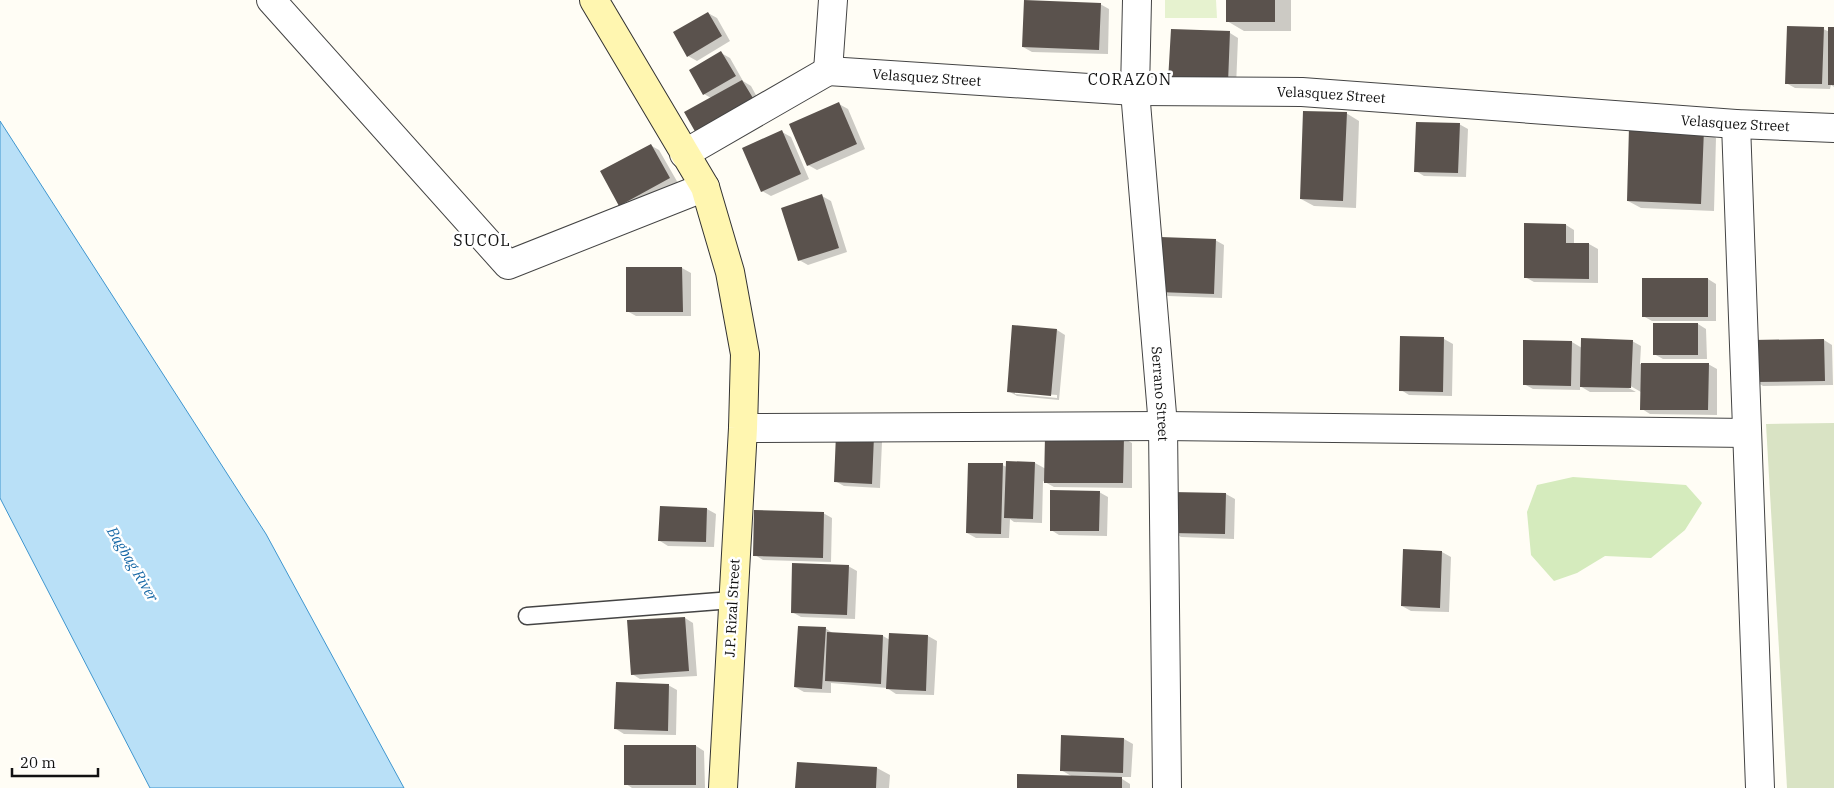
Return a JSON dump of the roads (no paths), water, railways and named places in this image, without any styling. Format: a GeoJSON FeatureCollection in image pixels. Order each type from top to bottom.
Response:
{"type":"FeatureCollection","features":[{"type":"Feature","properties":{"kind":"street"},"geometry":{"type":"LineString","coordinates":[[271,0],[508,265],[706,187]]}},
{"type":"Feature","properties":{"kind":"street","name":"J.P. Rizal Street"},"geometry":{"type":"LineString","coordinates":[[594,0],[684,154],[706,187],[730,272],[745,354],[743,428],[723,788]]}},
{"type":"Feature","properties":{"kind":"street"},"geometry":{"type":"LineString","coordinates":[[684,154],[828,71],[833,0]]}},
{"type":"Feature","properties":{"kind":"street","name":"Serrano Street"},"geometry":{"type":"LineString","coordinates":[[1138,0],[1135,91],[1163,426],[1167,788]]}},
{"type":"Feature","properties":{"kind":"street","name":"Velasquez Street"},"geometry":{"type":"LineString","coordinates":[[828,71],[1135,91],[1302,92],[1736,124],[1834,128]]}},
{"type":"Feature","properties":{"kind":"street"},"geometry":{"type":"LineString","coordinates":[[1736,124],[1760,788]]}},
{"type":"Feature","properties":{"kind":"street"},"geometry":{"type":"LineString","coordinates":[[743,428],[1163,426],[1747,433]]}},
{"type":"Feature","properties":{"kind":"lane"},"geometry":{"type":"LineString","coordinates":[[527,616],[732,600]]}},
{"type":"Feature","properties":{"kind":"water","name":"Bagbag River"},"geometry":{"type":"Polygon","coordinates":[[[0,121],[266,534],[404,788],[150,788],[0,498],[0,121]]]}},
{"type":"Feature","properties":{"kind":"district","name":"CORAZON"},"geometry":{"type":"Point","coordinates":[1130,79]}},
{"type":"Feature","properties":{"kind":"district","name":"SUCOL"},"geometry":{"type":"Point","coordinates":[482,240]}}]}
